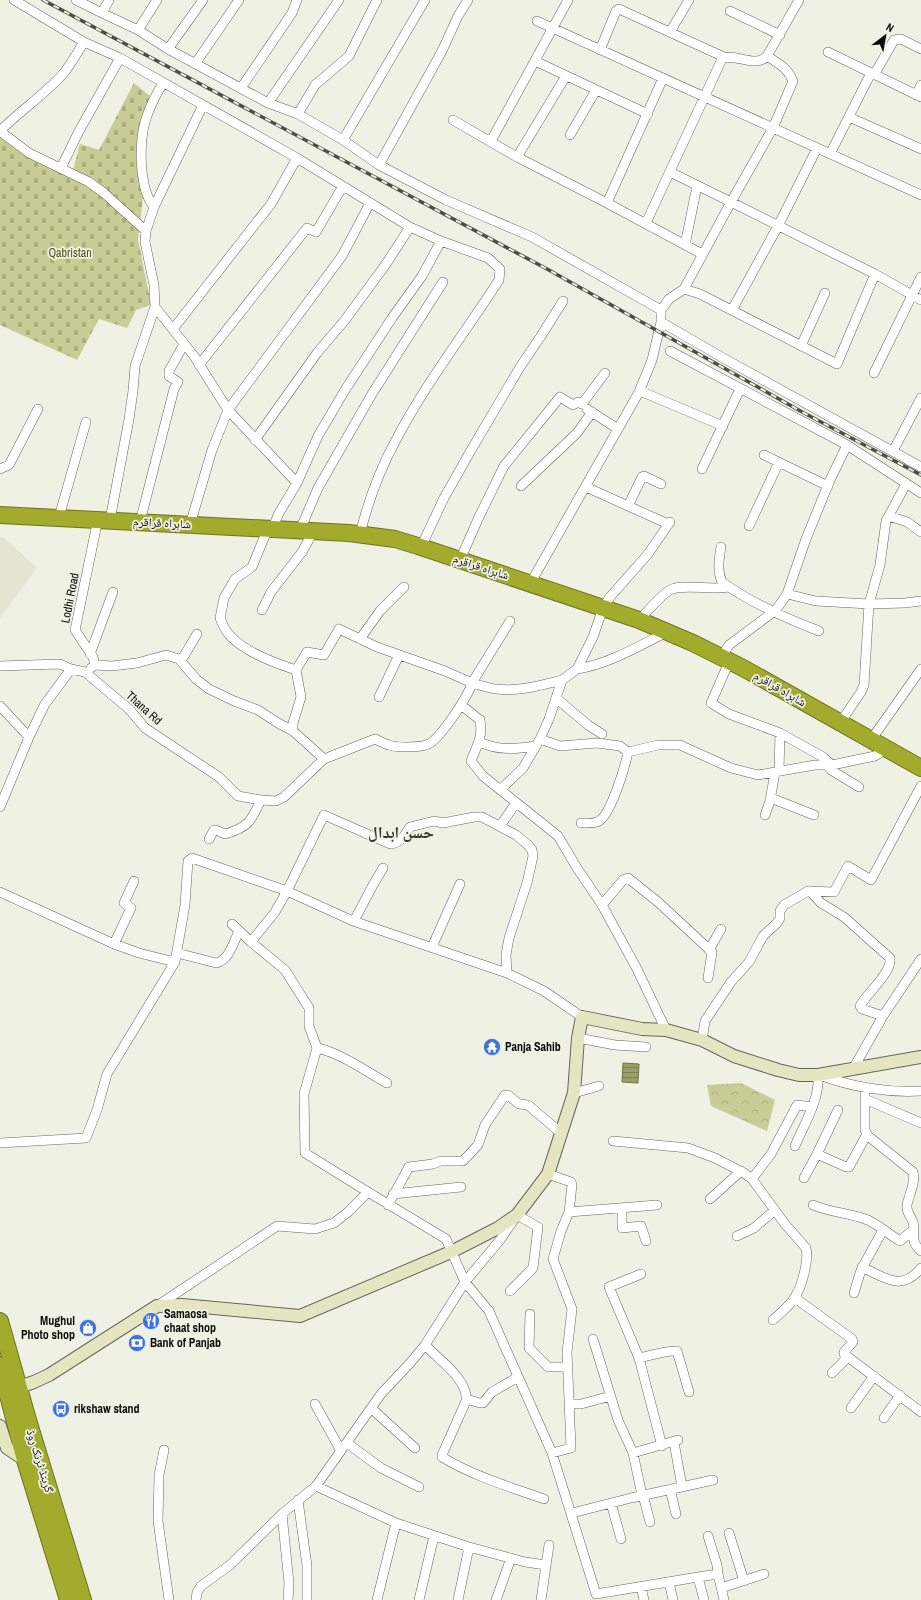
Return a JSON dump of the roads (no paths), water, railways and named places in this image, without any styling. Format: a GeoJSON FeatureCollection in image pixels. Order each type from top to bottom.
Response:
{"type":"FeatureCollection","features":[{"type":"Feature","properties":{"kind":"highway","name":"شاہراہ قراقرم"},"geometry":{"type":"LineString","coordinates":[[0,515],[307,530],[360,534],[395,539],[639,620],[667,632],[725,659],[921,768]]}},
{"type":"Feature","properties":{"kind":"highway","name":"گرینڈ ٹرنک روڈ"},"geometry":{"type":"LineString","coordinates":[[0,1321],[83,1600]]}},
{"type":"Feature","properties":{"kind":"highway","name":"گرینڈ ٹرنک روڈ"},"geometry":{"type":"LineString","coordinates":[[0,1365],[25,1460],[68,1600]]}},
{"type":"Feature","properties":{"kind":"main road"},"geometry":{"type":"LineString","coordinates":[[19,1387],[49,1375],[158,1306],[182,1306],[300,1316],[451,1252],[498,1228],[517,1215],[548,1174],[574,1093],[578,1038],[582,1017],[642,1029],[666,1030],[702,1040],[734,1056],[778,1070],[800,1075],[819,1075],[921,1057]]}},
{"type":"Feature","properties":{"kind":"main road"},"geometry":{"type":"LineString","coordinates":[[0,1426],[7,1448],[25,1460]]}},
{"type":"Feature","properties":{"kind":"street"},"geometry":{"type":"LineString","coordinates":[[14,0],[84,42],[120,58],[298,158],[410,227],[441,242],[488,258],[500,269],[499,280],[418,400],[402,428],[378,480],[364,518],[360,534]]}},
{"type":"Feature","properties":{"kind":"street"},"geometry":{"type":"LineString","coordinates":[[76,0],[138,30],[168,49],[268,103],[298,114],[343,140],[379,165],[446,200],[532,237],[661,310]]}},
{"type":"Feature","properties":{"kind":"street"},"geometry":{"type":"LineString","coordinates":[[102,13],[109,0]]}},
{"type":"Feature","properties":{"kind":"street"},"geometry":{"type":"LineString","coordinates":[[138,30],[156,0]]}},
{"type":"Feature","properties":{"kind":"street"},"geometry":{"type":"LineString","coordinates":[[168,49],[203,0]]}},
{"type":"Feature","properties":{"kind":"street"},"geometry":{"type":"LineString","coordinates":[[196,64],[239,0]]}},
{"type":"Feature","properties":{"kind":"street"},"geometry":{"type":"LineString","coordinates":[[241,88],[292,13],[297,0]]}},
{"type":"Feature","properties":{"kind":"street"},"geometry":{"type":"LineString","coordinates":[[268,103],[339,0]]}},
{"type":"Feature","properties":{"kind":"street"},"geometry":{"type":"LineString","coordinates":[[298,114],[315,85],[349,56],[377,0]]}},
{"type":"Feature","properties":{"kind":"street"},"geometry":{"type":"LineString","coordinates":[[343,140],[426,0]]}},
{"type":"Feature","properties":{"kind":"street"},"geometry":{"type":"LineString","coordinates":[[379,165],[442,51],[458,16],[468,0]]}},
{"type":"Feature","properties":{"kind":"street"},"geometry":{"type":"LineString","coordinates":[[490,141],[568,0]]}},
{"type":"Feature","properties":{"kind":"street"},"geometry":{"type":"LineString","coordinates":[[670,32],[689,0]]}},
{"type":"Feature","properties":{"kind":"street"},"geometry":{"type":"LineString","coordinates":[[600,50],[616,10],[620,9],[724,57],[742,60],[762,60],[767,56],[780,35],[799,0]]}},
{"type":"Feature","properties":{"kind":"street"},"geometry":{"type":"LineString","coordinates":[[730,11],[780,35]]}},
{"type":"Feature","properties":{"kind":"street"},"geometry":{"type":"LineString","coordinates":[[538,21],[921,195]]}},
{"type":"Feature","properties":{"kind":"street"},"geometry":{"type":"LineString","coordinates":[[830,154],[872,74],[894,40],[901,39],[921,49]]}},
{"type":"Feature","properties":{"kind":"street"},"geometry":{"type":"LineString","coordinates":[[84,42],[63,73],[42,94],[15,116],[0,131],[30,153],[89,182],[104,193],[146,231]]}},
{"type":"Feature","properties":{"kind":"street"},"geometry":{"type":"LineString","coordinates":[[828,52],[919,96],[921,85]]}},
{"type":"Feature","properties":{"kind":"street"},"geometry":{"type":"LineString","coordinates":[[530,584],[640,390],[652,360],[661,322],[661,310],[669,299],[684,289],[773,128],[793,81],[790,74],[782,64],[767,56]]}},
{"type":"Feature","properties":{"kind":"street"},"geometry":{"type":"LineString","coordinates":[[646,223],[704,96],[724,57]]}},
{"type":"Feature","properties":{"kind":"street"},"geometry":{"type":"LineString","coordinates":[[61,168],[78,133],[120,58]]}},
{"type":"Feature","properties":{"kind":"street"},"geometry":{"type":"LineString","coordinates":[[535,61],[648,114]]}},
{"type":"Feature","properties":{"kind":"street"},"geometry":{"type":"LineString","coordinates":[[517,157],[566,76]]}},
{"type":"Feature","properties":{"kind":"street"},"geometry":{"type":"LineString","coordinates":[[607,203],[663,78]]}},
{"type":"Feature","properties":{"kind":"street"},"geometry":{"type":"LineString","coordinates":[[154,207],[149,201],[144,180],[142,149],[145,124],[152,100],[163,83]]}},
{"type":"Feature","properties":{"kind":"street"},"geometry":{"type":"LineString","coordinates":[[570,135],[596,90]]}},
{"type":"Feature","properties":{"kind":"street"},"geometry":{"type":"LineString","coordinates":[[203,104],[154,207],[146,231],[146,242],[154,285],[155,307],[199,365],[228,410],[297,483]]}},
{"type":"Feature","properties":{"kind":"street"},"geometry":{"type":"LineString","coordinates":[[849,117],[921,148]]}},
{"type":"Feature","properties":{"kind":"street"},"geometry":{"type":"LineString","coordinates":[[453,120],[517,157],[646,223],[702,254]]}},
{"type":"Feature","properties":{"kind":"street"},"geometry":{"type":"LineString","coordinates":[[732,310],[778,226],[817,148]]}},
{"type":"Feature","properties":{"kind":"street"},"geometry":{"type":"LineString","coordinates":[[173,329],[271,204],[298,158]]}},
{"type":"Feature","properties":{"kind":"street"},"geometry":{"type":"LineString","coordinates":[[670,172],[875,274],[921,300]]}},
{"type":"Feature","properties":{"kind":"street"},"geometry":{"type":"LineString","coordinates":[[199,365],[307,228],[316,232],[343,186]]}},
{"type":"Feature","properties":{"kind":"street"},"geometry":{"type":"LineString","coordinates":[[685,244],[697,186]]}},
{"type":"Feature","properties":{"kind":"street"},"geometry":{"type":"LineString","coordinates":[[190,525],[212,450],[228,410],[342,256],[370,203]]}},
{"type":"Feature","properties":{"kind":"street"},"geometry":{"type":"LineString","coordinates":[[255,440],[317,353],[345,320],[386,264],[410,227]]}},
{"type":"Feature","properties":{"kind":"street"},"geometry":{"type":"LineString","coordinates":[[296,670],[274,662],[247,648],[228,633],[220,618],[224,598],[235,579],[252,567],[270,528],[297,483],[318,436],[345,390],[392,318],[422,276],[441,242]]}},
{"type":"Feature","properties":{"kind":"street"},"geometry":{"type":"LineString","coordinates":[[684,289],[700,294],[837,364],[875,274]]}},
{"type":"Feature","properties":{"kind":"street"},"geometry":{"type":"LineString","coordinates":[[874,373],[921,277]]}},
{"type":"Feature","properties":{"kind":"street"},"geometry":{"type":"LineString","coordinates":[[262,610],[270,592],[302,552],[318,488],[360,414],[443,282]]}},
{"type":"Feature","properties":{"kind":"street"},"geometry":{"type":"LineString","coordinates":[[801,346],[825,293]]}},
{"type":"Feature","properties":{"kind":"street"},"geometry":{"type":"LineString","coordinates":[[421,547],[444,498],[470,452],[520,367],[564,301]]}},
{"type":"Feature","properties":{"kind":"street","name":"Lodhi Road"},"geometry":{"type":"LineString","coordinates":[[95,665],[75,630],[129,419],[135,366],[155,307]]}},
{"type":"Feature","properties":{"kind":"street"},"geometry":{"type":"LineString","coordinates":[[661,322],[725,359],[893,451],[920,464]]}},
{"type":"Feature","properties":{"kind":"street"},"geometry":{"type":"LineString","coordinates":[[140,522],[174,389],[178,382],[169,376],[169,371],[184,344]]}},
{"type":"Feature","properties":{"kind":"street"},"geometry":{"type":"LineString","coordinates":[[670,351],[847,445],[921,493]]}},
{"type":"Feature","properties":{"kind":"street"},"geometry":{"type":"LineString","coordinates":[[582,404],[605,374]]}},
{"type":"Feature","properties":{"kind":"street"},"geometry":{"type":"LineString","coordinates":[[702,469],[740,389]]}},
{"type":"Feature","properties":{"kind":"street"},"geometry":{"type":"LineString","coordinates":[[640,390],[722,426]]}},
{"type":"Feature","properties":{"kind":"street"},"geometry":{"type":"LineString","coordinates":[[460,560],[504,466],[560,397],[573,405],[578,402],[582,404],[618,429]]}},
{"type":"Feature","properties":{"kind":"street"},"geometry":{"type":"LineString","coordinates":[[893,451],[921,398]]}},
{"type":"Feature","properties":{"kind":"street"},"geometry":{"type":"LineString","coordinates":[[0,470],[9,465],[38,409]]}},
{"type":"Feature","properties":{"kind":"street"},"geometry":{"type":"LineString","coordinates":[[521,486],[577,433],[592,412]]}},
{"type":"Feature","properties":{"kind":"street"},"geometry":{"type":"LineString","coordinates":[[59,517],[86,422]]}},
{"type":"Feature","properties":{"kind":"street"},"geometry":{"type":"LineString","coordinates":[[847,445],[806,538],[787,594],[776,610],[729,645],[711,703],[729,714],[780,733],[823,757],[830,765],[830,770],[859,787]]}},
{"type":"Feature","properties":{"kind":"street"},"geometry":{"type":"LineString","coordinates":[[764,455],[828,486]]}},
{"type":"Feature","properties":{"kind":"street"},"geometry":{"type":"LineString","coordinates":[[749,526],[779,462]]}},
{"type":"Feature","properties":{"kind":"street"},"geometry":{"type":"LineString","coordinates":[[628,506],[642,477],[644,476],[661,484]]}},
{"type":"Feature","properties":{"kind":"street"},"geometry":{"type":"LineString","coordinates":[[840,724],[864,685],[870,604],[880,565],[886,521],[906,484]]}},
{"type":"Feature","properties":{"kind":"street"},"geometry":{"type":"LineString","coordinates":[[294,731],[293,722],[301,698],[296,670],[307,652],[324,655],[339,629],[399,655],[445,671],[472,684],[496,689],[514,689],[538,686],[562,680],[577,669],[593,637],[603,608],[610,597],[648,554],[669,523],[586,486]]}},
{"type":"Feature","properties":{"kind":"street"},"geometry":{"type":"LineString","coordinates":[[889,516],[907,522],[921,532]]}},
{"type":"Feature","properties":{"kind":"street"},"geometry":{"type":"LineString","coordinates":[[721,547],[719,576],[722,582],[788,620],[819,631]]}},
{"type":"Feature","properties":{"kind":"street"},"geometry":{"type":"LineString","coordinates":[[360,639],[380,611],[404,587]]}},
{"type":"Feature","properties":{"kind":"street"},"geometry":{"type":"LineString","coordinates":[[639,620],[669,590],[678,588],[721,589],[729,587]]}},
{"type":"Feature","properties":{"kind":"street"},"geometry":{"type":"LineString","coordinates":[[90,654],[113,592]]}},
{"type":"Feature","properties":{"kind":"street"},"geometry":{"type":"LineString","coordinates":[[787,594],[816,601],[870,604],[921,601]]}},
{"type":"Feature","properties":{"kind":"street","name":"Thana Rd"},"geometry":{"type":"LineString","coordinates":[[0,666],[60,664],[71,669],[85,672],[130,710],[145,728],[219,778],[238,796],[276,801],[284,796],[324,760],[375,739],[390,746],[427,745],[433,741],[444,729],[469,693],[472,684],[510,621]]}},
{"type":"Feature","properties":{"kind":"street"},"geometry":{"type":"LineString","coordinates":[[577,669],[591,667],[628,652],[667,632]]}},
{"type":"Feature","properties":{"kind":"street"},"geometry":{"type":"LineString","coordinates":[[181,661],[197,634]]}},
{"type":"Feature","properties":{"kind":"street"},"geometry":{"type":"LineString","coordinates":[[85,672],[95,665],[112,666],[137,664],[166,655],[181,661],[196,679],[209,689],[258,710],[294,731],[324,760]]}},
{"type":"Feature","properties":{"kind":"street"},"geometry":{"type":"LineString","coordinates":[[379,697],[399,655]]}},
{"type":"Feature","properties":{"kind":"street"},"geometry":{"type":"LineString","coordinates":[[0,808],[29,737],[45,704],[71,669]]}},
{"type":"Feature","properties":{"kind":"street"},"geometry":{"type":"LineString","coordinates":[[871,740],[921,669]]}},
{"type":"Feature","properties":{"kind":"street"},"geometry":{"type":"LineString","coordinates":[[500,790],[523,768],[538,743],[562,680]]}},
{"type":"Feature","properties":{"kind":"street"},"geometry":{"type":"LineString","coordinates":[[556,698],[588,725],[602,734]]}},
{"type":"Feature","properties":{"kind":"street"},"geometry":{"type":"LineString","coordinates":[[461,705],[480,720],[482,731],[480,742],[471,760],[484,776],[500,790],[558,836],[602,905],[637,970],[666,1030]]}},
{"type":"Feature","properties":{"kind":"street"},"geometry":{"type":"LineString","coordinates":[[0,706],[29,737]]}},
{"type":"Feature","properties":{"kind":"street"},"geometry":{"type":"LineString","coordinates":[[765,815],[771,798],[777,771],[780,733]]}},
{"type":"Feature","properties":{"kind":"street"},"geometry":{"type":"LineString","coordinates":[[480,742],[490,747],[514,749],[538,743],[560,746],[597,743],[620,746],[628,752]]}},
{"type":"Feature","properties":{"kind":"street"},"geometry":{"type":"LineString","coordinates":[[628,752],[658,745],[680,745],[732,768],[758,775],[815,765],[830,765],[875,756],[886,749]]}},
{"type":"Feature","properties":{"kind":"street"},"geometry":{"type":"LineString","coordinates":[[581,823],[598,822],[605,816],[624,771],[628,752]]}},
{"type":"Feature","properties":{"kind":"street"},"geometry":{"type":"LineString","coordinates":[[702,1040],[705,1021],[731,982],[749,962],[763,936],[777,923],[780,918],[780,911],[784,905],[810,891],[834,892],[848,866],[872,880],[921,786]]}},
{"type":"Feature","properties":{"kind":"street"},"geometry":{"type":"LineString","coordinates":[[771,798],[814,815]]}},
{"type":"Feature","properties":{"kind":"street"},"geometry":{"type":"LineString","coordinates":[[209,839],[214,830],[225,834],[246,825],[251,821],[261,800]]}},
{"type":"Feature","properties":{"kind":"street"},"geometry":{"type":"LineString","coordinates":[[500,826],[516,803]]}},
{"type":"Feature","properties":{"kind":"street"},"geometry":{"type":"LineString","coordinates":[[251,942],[275,912],[287,891],[324,815],[390,844],[401,840],[410,827],[434,822],[444,823],[474,817],[482,817],[516,835],[532,850],[533,856],[527,883],[509,938],[506,955],[507,973]]}},
{"type":"Feature","properties":{"kind":"street"},"geometry":{"type":"LineString","coordinates":[[0,1142],[86,1138],[107,1074],[176,957],[185,904],[188,861],[192,858],[287,891],[354,921],[507,973],[544,991],[582,1017]]}},
{"type":"Feature","properties":{"kind":"street"},"geometry":{"type":"LineString","coordinates":[[354,921],[383,868]]}},
{"type":"Feature","properties":{"kind":"street"},"geometry":{"type":"LineString","coordinates":[[602,905],[623,880],[628,878],[658,902],[709,950],[713,955],[708,978]]}},
{"type":"Feature","properties":{"kind":"street"},"geometry":{"type":"LineString","coordinates":[[114,944],[131,908],[124,903],[134,881]]}},
{"type":"Feature","properties":{"kind":"street"},"geometry":{"type":"LineString","coordinates":[[432,947],[460,884]]}},
{"type":"Feature","properties":{"kind":"street"},"geometry":{"type":"LineString","coordinates":[[810,891],[821,903],[850,921],[890,958],[891,961],[886,972],[860,1006],[862,1009],[883,1016]]}},
{"type":"Feature","properties":{"kind":"street"},"geometry":{"type":"LineString","coordinates":[[0,892],[114,944],[139,953],[222,962],[226,958],[239,931]]}},
{"type":"Feature","properties":{"kind":"street"},"geometry":{"type":"LineString","coordinates":[[232,924],[285,970],[309,1008],[309,1026],[317,1048],[304,1094],[305,1153],[446,1239],[465,1282],[489,1311],[552,1453],[597,1597],[641,1587],[718,1574]]}},
{"type":"Feature","properties":{"kind":"street"},"geometry":{"type":"LineString","coordinates":[[709,950],[721,929]]}},
{"type":"Feature","properties":{"kind":"street"},"geometry":{"type":"LineString","coordinates":[[853,1069],[883,1016],[921,959]]}},
{"type":"Feature","properties":{"kind":"street"},"geometry":{"type":"LineString","coordinates":[[578,1038],[615,1045],[646,1047]]}},
{"type":"Feature","properties":{"kind":"street"},"geometry":{"type":"LineString","coordinates":[[317,1048],[325,1050],[387,1083]]}},
{"type":"Feature","properties":{"kind":"street"},"geometry":{"type":"LineString","coordinates":[[795,1146],[812,1107],[817,1092],[819,1075],[877,1090],[921,1091]]}},
{"type":"Feature","properties":{"kind":"street"},"geometry":{"type":"LineString","coordinates":[[574,1093],[598,1086]]}},
{"type":"Feature","properties":{"kind":"street"},"geometry":{"type":"LineString","coordinates":[[817,1154],[849,1167],[866,1134],[865,1087]]}},
{"type":"Feature","properties":{"kind":"street"},"geometry":{"type":"LineString","coordinates":[[388,1204],[409,1167],[433,1164],[440,1161],[463,1161],[467,1158],[478,1145],[485,1125],[505,1095],[508,1095],[519,1104],[528,1105],[561,1133]]}},
{"type":"Feature","properties":{"kind":"street"},"geometry":{"type":"LineString","coordinates":[[865,1099],[921,1123]]}},
{"type":"Feature","properties":{"kind":"street"},"geometry":{"type":"LineString","coordinates":[[752,1179],[771,1154],[797,1105],[812,1107]]}},
{"type":"Feature","properties":{"kind":"street"},"geometry":{"type":"LineString","coordinates":[[804,1178],[838,1110]]}},
{"type":"Feature","properties":{"kind":"street"},"geometry":{"type":"LineString","coordinates":[[866,1134],[913,1172],[914,1177],[907,1212],[914,1224],[913,1238],[921,1251]]}},
{"type":"Feature","properties":{"kind":"street"},"geometry":{"type":"LineString","coordinates":[[613,1141],[688,1148],[714,1158],[752,1179],[806,1248],[807,1252],[803,1276],[795,1298],[774,1320]]}},
{"type":"Feature","properties":{"kind":"street"},"geometry":{"type":"LineString","coordinates":[[710,1199],[741,1172]]}},
{"type":"Feature","properties":{"kind":"street"},"geometry":{"type":"LineString","coordinates":[[548,1174],[571,1182],[569,1212],[561,1231],[553,1259],[572,1309],[567,1352],[571,1448],[552,1453]]}},
{"type":"Feature","properties":{"kind":"street"},"geometry":{"type":"LineString","coordinates":[[393,1194],[461,1187]]}},
{"type":"Feature","properties":{"kind":"street"},"geometry":{"type":"LineString","coordinates":[[158,1306],[277,1226],[315,1229],[334,1223],[348,1212],[368,1192]]}},
{"type":"Feature","properties":{"kind":"street"},"geometry":{"type":"LineString","coordinates":[[569,1212],[622,1209],[657,1205]]}},
{"type":"Feature","properties":{"kind":"street"},"geometry":{"type":"LineString","coordinates":[[813,1205],[825,1210],[863,1218],[900,1241],[914,1229]]}},
{"type":"Feature","properties":{"kind":"street"},"geometry":{"type":"LineString","coordinates":[[622,1209],[622,1228],[641,1226],[646,1241]]}},
{"type":"Feature","properties":{"kind":"street"},"geometry":{"type":"LineString","coordinates":[[737,1236],[754,1228],[775,1210]]}},
{"type":"Feature","properties":{"kind":"street"},"geometry":{"type":"LineString","coordinates":[[196,1600],[197,1592],[201,1586],[230,1564],[282,1514],[316,1486],[380,1394],[425,1345],[465,1282],[500,1240],[517,1215],[538,1228],[533,1268],[510,1291]]}},
{"type":"Feature","properties":{"kind":"street"},"geometry":{"type":"LineString","coordinates":[[854,1293],[862,1267],[882,1230]]}},
{"type":"Feature","properties":{"kind":"street"},"geometry":{"type":"LineString","coordinates":[[862,1267],[887,1279],[897,1281],[909,1280],[914,1277],[921,1268]]}},
{"type":"Feature","properties":{"kind":"street"},"geometry":{"type":"LineString","coordinates":[[641,1274],[609,1287],[639,1358],[662,1446]]}},
{"type":"Feature","properties":{"kind":"street"},"geometry":{"type":"LineString","coordinates":[[795,1298],[852,1339],[853,1342],[844,1354],[921,1412]]}},
{"type":"Feature","properties":{"kind":"street"},"geometry":{"type":"LineString","coordinates":[[530,1314],[529,1348],[548,1367],[568,1367]]}},
{"type":"Feature","properties":{"kind":"street"},"geometry":{"type":"LineString","coordinates":[[593,1340],[618,1420],[633,1452],[642,1495],[650,1522]]}},
{"type":"Feature","properties":{"kind":"street"},"geometry":{"type":"LineString","coordinates":[[425,1345],[456,1375],[463,1385],[466,1399],[442,1458],[490,1479],[544,1499]]}},
{"type":"Feature","properties":{"kind":"street"},"geometry":{"type":"LineString","coordinates":[[639,1358],[659,1355],[674,1350],[677,1351],[689,1392]]}},
{"type":"Feature","properties":{"kind":"street"},"geometry":{"type":"LineString","coordinates":[[832,1373],[848,1357]]}},
{"type":"Feature","properties":{"kind":"street"},"geometry":{"type":"LineString","coordinates":[[851,1408],[874,1376]]}},
{"type":"Feature","properties":{"kind":"street"},"geometry":{"type":"LineString","coordinates":[[466,1399],[483,1403],[492,1392],[518,1377]]}},
{"type":"Feature","properties":{"kind":"street"},"geometry":{"type":"LineString","coordinates":[[884,1418],[900,1395]]}},
{"type":"Feature","properties":{"kind":"street"},"geometry":{"type":"LineString","coordinates":[[569,1404],[581,1404],[611,1396]]}},
{"type":"Feature","properties":{"kind":"street"},"geometry":{"type":"LineString","coordinates":[[315,1404],[341,1451]]}},
{"type":"Feature","properties":{"kind":"street"},"geometry":{"type":"LineString","coordinates":[[370,1408],[415,1448]]}},
{"type":"Feature","properties":{"kind":"street"},"geometry":{"type":"LineString","coordinates":[[633,1452],[662,1446],[676,1441],[682,1486]]}},
{"type":"Feature","properties":{"kind":"street"},"geometry":{"type":"LineString","coordinates":[[347,1443],[381,1468],[418,1487]]}},
{"type":"Feature","properties":{"kind":"street"},"geometry":{"type":"LineString","coordinates":[[164,1450],[159,1476],[158,1521],[169,1600]]}},
{"type":"Feature","properties":{"kind":"street"},"geometry":{"type":"LineString","coordinates":[[572,1513],[642,1495],[713,1480]]}},
{"type":"Feature","properties":{"kind":"street"},"geometry":{"type":"LineString","coordinates":[[316,1486],[396,1523],[469,1547],[546,1565]]}},
{"type":"Feature","properties":{"kind":"street"},"geometry":{"type":"LineString","coordinates":[[670,1489],[676,1514]]}},
{"type":"Feature","properties":{"kind":"street"},"geometry":{"type":"LineString","coordinates":[[298,1500],[307,1566],[307,1600]]}},
{"type":"Feature","properties":{"kind":"street"},"geometry":{"type":"LineString","coordinates":[[611,1503],[621,1539]]}},
{"type":"Feature","properties":{"kind":"street"},"geometry":{"type":"LineString","coordinates":[[282,1514],[289,1583],[288,1600]]}},
{"type":"Feature","properties":{"kind":"street"},"geometry":{"type":"LineString","coordinates":[[377,1600],[396,1523]]}},
{"type":"Feature","properties":{"kind":"street"},"geometry":{"type":"LineString","coordinates":[[729,1533],[744,1581]]}},
{"type":"Feature","properties":{"kind":"street"},"geometry":{"type":"LineString","coordinates":[[419,1600],[434,1536]]}},
{"type":"Feature","properties":{"kind":"street"},"geometry":{"type":"LineString","coordinates":[[708,1536],[717,1565],[724,1600]]}},
{"type":"Feature","properties":{"kind":"street"},"geometry":{"type":"LineString","coordinates":[[541,1600],[549,1546]]}},
{"type":"Feature","properties":{"kind":"street"},"geometry":{"type":"LineString","coordinates":[[458,1600],[469,1547]]}},
{"type":"Feature","properties":{"kind":"street"},"geometry":{"type":"LineString","coordinates":[[496,1600],[511,1558]]}},
{"type":"Feature","properties":{"kind":"street"},"geometry":{"type":"LineString","coordinates":[[721,1588],[764,1574]]}},
{"type":"Feature","properties":{"kind":"street"},"geometry":{"type":"LineString","coordinates":[[698,1577],[704,1600]]}},
{"type":"Feature","properties":{"kind":"street"},"geometry":{"type":"LineString","coordinates":[[670,1582],[673,1600]]}},
{"type":"Feature","properties":{"kind":"street"},"geometry":{"type":"LineString","coordinates":[[641,1587],[644,1600]]}},
{"type":"Feature","properties":{"kind":"railway"},"geometry":{"type":"LineString","coordinates":[[43,0],[547,269],[804,413],[921,475]]}},
{"type":"Feature","properties":{"kind":"place","name":"Panja Sahib"},"geometry":{"type":"Point","coordinates":[492,1047]}},
{"type":"Feature","properties":{"kind":"place","name":"Samaosa chaat shop"},"geometry":{"type":"Point","coordinates":[151,1321]}},
{"type":"Feature","properties":{"kind":"place","name":"Mughul Photo shop"},"geometry":{"type":"Point","coordinates":[88,1328]}},
{"type":"Feature","properties":{"kind":"place","name":"Bank of Panjab"},"geometry":{"type":"Point","coordinates":[137,1343]}},
{"type":"Feature","properties":{"kind":"place","name":"rikshaw stand"},"geometry":{"type":"Point","coordinates":[61,1409]}},
{"type":"Feature","properties":{"kind":"district","name":"حسن ابدال"},"geometry":{"type":"Point","coordinates":[401,832]}},
{"type":"Feature","properties":{"kind":"park label","name":"Qabristan"},"geometry":{"type":"Point","coordinates":[70,253]}}]}
